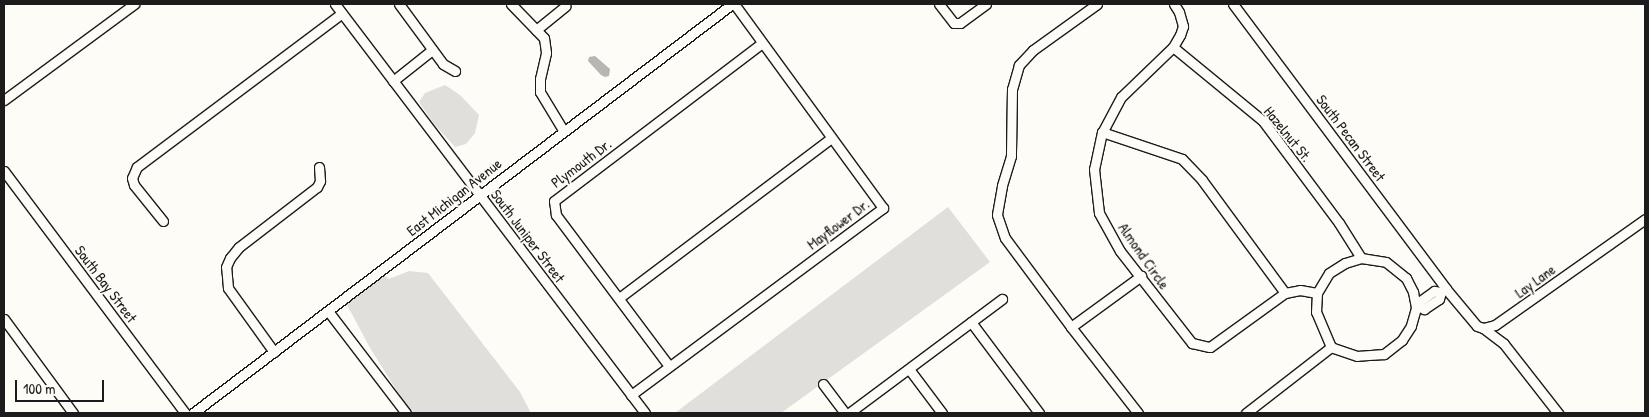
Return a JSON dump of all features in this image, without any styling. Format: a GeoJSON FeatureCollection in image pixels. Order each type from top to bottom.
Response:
{"type":"FeatureCollection","features":[{"type":"Feature","properties":{"kind":"street"},"geometry":{"type":"LineString","coordinates":[[4,100],[134,4]]}},
{"type":"Feature","properties":{"kind":"street","name":"South Juniper Street"},"geometry":{"type":"LineString","coordinates":[[335,4],[645,413]]}},
{"type":"Feature","properties":{"kind":"street"},"geometry":{"type":"LineString","coordinates":[[399,4],[443,64],[455,71]]}},
{"type":"Feature","properties":{"kind":"street"},"geometry":{"type":"LineString","coordinates":[[511,4],[544,38],[546,54],[540,79],[540,92],[563,130]]}},
{"type":"Feature","properties":{"kind":"street","name":"Mayflower Dr."},"geometry":{"type":"LineString","coordinates":[[631,395],[883,208],[733,4]]}},
{"type":"Feature","properties":{"kind":"street","name":"East Michigan Avenue"},"geometry":{"type":"LineString","coordinates":[[193,413],[563,130],[733,4]]}},
{"type":"Feature","properties":{"kind":"street"},"geometry":{"type":"LineString","coordinates":[[939,4],[954,23],[960,23],[985,4]]}},
{"type":"Feature","properties":{"kind":"street"},"geometry":{"type":"LineString","coordinates":[[1097,4],[1033,50],[1019,65],[1012,89],[1011,156],[1002,186],[997,215],[1005,238],[1138,413]]}},
{"type":"Feature","properties":{"kind":"street","name":"Almond Circle"},"geometry":{"type":"LineString","coordinates":[[1174,4],[1179,12],[1183,26],[1173,46],[1121,97],[1102,132],[1094,169],[1099,213],[1120,251],[1192,343],[1210,347],[1285,293]]}},
{"type":"Feature","properties":{"kind":"street","name":"South Pecan Street"},"geometry":{"type":"LineString","coordinates":[[1233,4],[1444,290]]}},
{"type":"Feature","properties":{"kind":"street"},"geometry":{"type":"LineString","coordinates":[[536,30],[566,6]]}},
{"type":"Feature","properties":{"kind":"street"},"geometry":{"type":"LineString","coordinates":[[163,221],[139,193],[132,178],[137,167],[342,13]]}},
{"type":"Feature","properties":{"kind":"street","name":"Plymouth Dr."},"geometry":{"type":"LineString","coordinates":[[669,366],[556,215],[554,201],[762,43]]}},
{"type":"Feature","properties":{"kind":"street","name":"Hazelnut St."},"geometry":{"type":"LineString","coordinates":[[1173,46],[1263,121],[1339,223],[1361,258]]}},
{"type":"Feature","properties":{"kind":"street"},"geometry":{"type":"LineString","coordinates":[[393,81],[432,50]]}},
{"type":"Feature","properties":{"kind":"street"},"geometry":{"type":"LineString","coordinates":[[1102,132],[1182,159],[1202,180],[1285,293],[1300,290],[1317,294]]}},
{"type":"Feature","properties":{"kind":"street"},"geometry":{"type":"LineString","coordinates":[[619,298],[831,138]]}},
{"type":"Feature","properties":{"kind":"street"},"geometry":{"type":"LineString","coordinates":[[274,352],[228,288],[226,267],[230,258],[239,247],[317,187],[320,181],[319,167]]}},
{"type":"Feature","properties":{"kind":"street","name":"South Bay Street"},"geometry":{"type":"LineString","coordinates":[[4,171],[185,413]]}},
{"type":"Feature","properties":{"kind":"street","name":"Lay Lane"},"geometry":{"type":"LineString","coordinates":[[1483,328],[1502,320],[1645,219]]}},
{"type":"Feature","properties":{"kind":"street"},"geometry":{"type":"LineString","coordinates":[[1417,307],[1413,292],[1406,278],[1386,262],[1361,258],[1345,263],[1329,273],[1317,294],[1316,312],[1331,347],[1357,356],[1384,354],[1402,340],[1411,326],[1419,302],[1434,291],[1444,290],[1472,322],[1504,344],[1558,413]]}},
{"type":"Feature","properties":{"kind":"street"},"geometry":{"type":"LineString","coordinates":[[1071,327],[1141,276]]}},
{"type":"Feature","properties":{"kind":"street"},"geometry":{"type":"LineString","coordinates":[[849,413],[1002,299]]}},
{"type":"Feature","properties":{"kind":"street"},"geometry":{"type":"LineString","coordinates":[[328,311],[406,413]]}},
{"type":"Feature","properties":{"kind":"street"},"geometry":{"type":"LineString","coordinates":[[4,319],[73,413]]}},
{"type":"Feature","properties":{"kind":"street"},"geometry":{"type":"LineString","coordinates":[[971,322],[1039,413]]}},
{"type":"Feature","properties":{"kind":"street"},"geometry":{"type":"LineString","coordinates":[[1246,413],[1331,347]]}},
{"type":"Feature","properties":{"kind":"street"},"geometry":{"type":"LineString","coordinates":[[909,369],[942,413]]}},
{"type":"Feature","properties":{"kind":"street"},"geometry":{"type":"LineString","coordinates":[[823,384],[845,413]]}},
{"type":"Feature","properties":{"kind":"shaded area"},"geometry":{"type":"Polygon","coordinates":[[[595,56],[610,69],[609,76],[601,75],[588,61],[589,57],[595,56]]]}},
{"type":"Feature","properties":{"kind":"shaded area"},"geometry":{"type":"Polygon","coordinates":[[[445,85],[460,95],[479,115],[475,133],[466,144],[455,147],[434,124],[419,102],[425,93],[445,85]]]}},
{"type":"Feature","properties":{"kind":"shaded area"},"geometry":{"type":"Polygon","coordinates":[[[948,207],[990,262],[781,413],[675,413],[948,207]]]}},
{"type":"Feature","properties":{"kind":"shaded area"},"geometry":{"type":"Polygon","coordinates":[[[409,271],[428,273],[520,392],[531,413],[411,413],[370,348],[345,301],[381,273],[389,279],[409,271]]]}}]}
